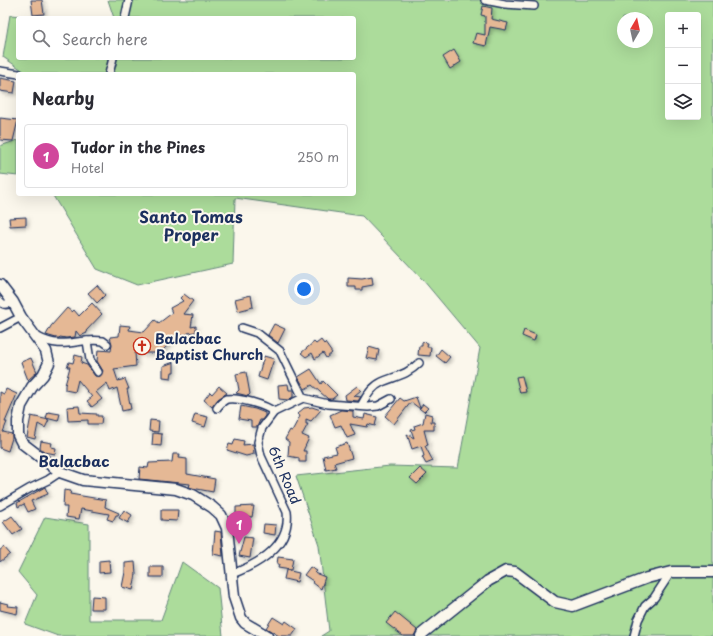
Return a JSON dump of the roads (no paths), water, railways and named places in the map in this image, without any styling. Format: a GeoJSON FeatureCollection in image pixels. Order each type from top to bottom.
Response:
{"type":"FeatureCollection","features":[{"type":"Feature","properties":{"kind":"main road"},"geometry":{"type":"LineString","coordinates":[[0,284],[13,302],[21,317],[46,351],[49,363],[43,375],[32,387],[21,406],[18,421],[18,435],[22,443],[60,472],[83,480],[176,489],[193,495],[212,507],[221,515],[227,528],[234,597],[241,618],[245,624],[267,636]]}},
{"type":"Feature","properties":{"kind":"main road"},"geometry":{"type":"LineString","coordinates":[[421,636],[488,581],[506,571],[515,572],[555,602],[573,606],[647,578],[671,572],[713,572]]}},
{"type":"Feature","properties":{"kind":"street"},"geometry":{"type":"LineString","coordinates":[[125,16],[129,0]]}},
{"type":"Feature","properties":{"kind":"street"},"geometry":{"type":"LineString","coordinates":[[485,0],[505,4],[534,6]]}},
{"type":"Feature","properties":{"kind":"street"},"geometry":{"type":"LineString","coordinates":[[110,72],[112,60]]}},
{"type":"Feature","properties":{"kind":"street"},"geometry":{"type":"LineString","coordinates":[[0,71],[16,74]]}},
{"type":"Feature","properties":{"kind":"street"},"geometry":{"type":"LineString","coordinates":[[0,301],[8,305],[13,302]]}},
{"type":"Feature","properties":{"kind":"street"},"geometry":{"type":"LineString","coordinates":[[0,328],[21,317]]}},
{"type":"Feature","properties":{"kind":"street"},"geometry":{"type":"LineString","coordinates":[[242,328],[258,333],[280,351],[303,398],[328,404],[361,406],[378,406],[390,400]]}},
{"type":"Feature","properties":{"kind":"street"},"geometry":{"type":"LineString","coordinates":[[34,335],[44,341],[58,344],[100,340],[107,344]]}},
{"type":"Feature","properties":{"kind":"street"},"geometry":{"type":"LineString","coordinates":[[87,341],[90,360],[98,372]]}},
{"type":"Feature","properties":{"kind":"street"},"geometry":{"type":"LineString","coordinates":[[361,406],[381,383],[397,378],[412,369],[419,362]]}},
{"type":"Feature","properties":{"kind":"street","name":"6th Road"},"geometry":{"type":"LineString","coordinates":[[232,574],[248,568],[267,556],[280,542],[286,530],[288,520],[287,512],[261,456],[258,442],[262,428],[274,412],[303,398]]}},
{"type":"Feature","properties":{"kind":"street"},"geometry":{"type":"LineString","coordinates":[[218,408],[224,400],[234,399],[265,406],[274,412]]}},
{"type":"Feature","properties":{"kind":"street"},"geometry":{"type":"LineString","coordinates":[[0,506],[60,472]]}},
{"type":"Feature","properties":{"kind":"street"},"geometry":{"type":"LineString","coordinates":[[634,636],[638,620],[645,606],[654,598],[671,572]]}},
{"type":"Feature","properties":{"kind":"place","name":"Balacbac Baptist Church"},"geometry":{"type":"Point","coordinates":[142,346]}},
{"type":"Feature","properties":{"kind":"place","name":"Tudor in the Pines"},"geometry":{"type":"Point","coordinates":[239,544]}},
{"type":"Feature","properties":{"kind":"district","name":"Santo Tomas Proper"},"geometry":{"type":"Point","coordinates":[191,225]}},
{"type":"Feature","properties":{"kind":"district","name":"Balacbac"},"geometry":{"type":"Point","coordinates":[74,460]}}]}
